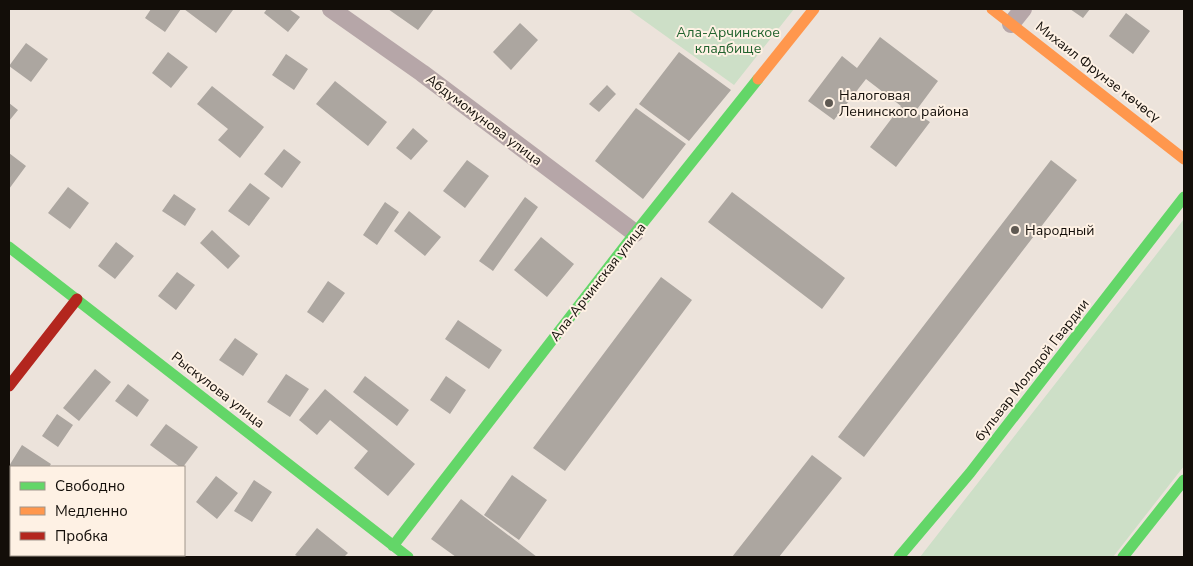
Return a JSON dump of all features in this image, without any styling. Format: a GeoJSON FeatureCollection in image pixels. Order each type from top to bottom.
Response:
{"type":"FeatureCollection","features":[{"type":"Feature","properties":{"kind":"main road","name":"Ала-Арчинская улица"},"geometry":{"type":"LineString","coordinates":[[389,551],[635,233],[814,9]]}},
{"type":"Feature","properties":{"kind":"main road","name":"Михаил Фрунзе көчөсү"},"geometry":{"type":"LineString","coordinates":[[992,9],[1184,159]]}},
{"type":"Feature","properties":{"kind":"main road","name":"бульвар Молодой Гвардии"},"geometry":{"type":"LineString","coordinates":[[899,557],[970,473],[1184,197]]}},
{"type":"Feature","properties":{"kind":"main road","name":"Рыскулова улица"},"geometry":{"type":"LineString","coordinates":[[9,247],[77,299],[389,551],[408,557]]}},
{"type":"Feature","properties":{"kind":"main road"},"geometry":{"type":"LineString","coordinates":[[9,386],[77,299]]}},
{"type":"Feature","properties":{"kind":"main road"},"geometry":{"type":"LineString","coordinates":[[1124,557],[1184,480]]}},
{"type":"Feature","properties":{"kind":"street","name":"Абдумомунова улица"},"geometry":{"type":"LineString","coordinates":[[331,9],[422,73],[635,233]]}},
{"type":"Feature","properties":{"kind":"street"},"geometry":{"type":"LineString","coordinates":[[1012,24],[1023,9]]}},
{"type":"Feature","properties":{"kind":"green space","name":"Ала-Арчинское кладбище"},"geometry":{"type":"Polygon","coordinates":[[[628,9],[794,9],[734,85],[628,9]]]}},
{"type":"Feature","properties":{"kind":"green space"},"geometry":{"type":"Polygon","coordinates":[[[1184,219],[1184,466],[1113,557],[920,557],[1184,219]]]}},
{"type":"Feature","properties":{"kind":"building"},"geometry":{"type":"Polygon","coordinates":[[[151,9],[181,9],[165,32],[145,18],[151,9]]]}},
{"type":"Feature","properties":{"kind":"building"},"geometry":{"type":"Polygon","coordinates":[[[184,9],[231,9],[233,10],[216,33],[184,9]]]}},
{"type":"Feature","properties":{"kind":"building"},"geometry":{"type":"Polygon","coordinates":[[[267,9],[289,9],[300,17],[288,32],[264,13],[267,9]]]}},
{"type":"Feature","properties":{"kind":"building"},"geometry":{"type":"Polygon","coordinates":[[[388,9],[434,9],[418,30],[388,9]]]}},
{"type":"Feature","properties":{"kind":"building"},"geometry":{"type":"Polygon","coordinates":[[[1070,9],[1090,9],[1083,18],[1070,9]]]}},
{"type":"Feature","properties":{"kind":"building"},"geometry":{"type":"Polygon","coordinates":[[[1126,13],[1150,31],[1133,54],[1109,36],[1126,13]]]}},
{"type":"Feature","properties":{"kind":"building"},"geometry":{"type":"Polygon","coordinates":[[[520,23],[538,40],[511,70],[493,52],[520,23]]]}},
{"type":"Feature","properties":{"kind":"building","name":"Налоговая Ленинского района"},"geometry":{"type":"Polygon","coordinates":[[[880,37],[938,81],[915,112],[930,122],[896,167],[870,147],[901,106],[866,79],[834,120],[808,101],[842,56],[857,68],[880,37]]]}},
{"type":"Feature","properties":{"kind":"building"},"geometry":{"type":"Polygon","coordinates":[[[26,43],[48,59],[31,82],[9,66],[26,43]]]}},
{"type":"Feature","properties":{"kind":"building"},"geometry":{"type":"Polygon","coordinates":[[[168,52],[188,67],[171,88],[152,73],[168,52]]]}},
{"type":"Feature","properties":{"kind":"building"},"geometry":{"type":"Polygon","coordinates":[[[679,52],[731,90],[689,141],[639,104],[679,52]]]}},
{"type":"Feature","properties":{"kind":"building"},"geometry":{"type":"Polygon","coordinates":[[[286,54],[308,69],[294,90],[272,75],[286,54]]]}},
{"type":"Feature","properties":{"kind":"building"},"geometry":{"type":"Polygon","coordinates":[[[335,81],[387,122],[368,146],[316,104],[335,81]]]}},
{"type":"Feature","properties":{"kind":"building"},"geometry":{"type":"Polygon","coordinates":[[[607,85],[616,94],[599,112],[589,104],[607,85]]]}},
{"type":"Feature","properties":{"kind":"building"},"geometry":{"type":"Polygon","coordinates":[[[212,86],[264,127],[240,158],[218,140],[228,129],[197,104],[212,86]]]}},
{"type":"Feature","properties":{"kind":"building"},"geometry":{"type":"Polygon","coordinates":[[[9,103],[18,110],[9,121],[9,103]]]}},
{"type":"Feature","properties":{"kind":"building"},"geometry":{"type":"Polygon","coordinates":[[[636,108],[686,144],[643,199],[595,161],[636,108]]]}},
{"type":"Feature","properties":{"kind":"building"},"geometry":{"type":"Polygon","coordinates":[[[413,128],[428,141],[411,160],[396,148],[413,128]]]}},
{"type":"Feature","properties":{"kind":"building"},"geometry":{"type":"Polygon","coordinates":[[[284,149],[301,162],[282,188],[264,174],[284,149]]]}},
{"type":"Feature","properties":{"kind":"building"},"geometry":{"type":"Polygon","coordinates":[[[9,153],[26,166],[9,189],[9,153]]]}},
{"type":"Feature","properties":{"kind":"building"},"geometry":{"type":"Polygon","coordinates":[[[467,160],[489,176],[465,208],[443,191],[467,160]]]}},
{"type":"Feature","properties":{"kind":"building"},"geometry":{"type":"Polygon","coordinates":[[[1051,160],[1077,180],[864,457],[838,437],[1051,160]]]}},
{"type":"Feature","properties":{"kind":"building"},"geometry":{"type":"Polygon","coordinates":[[[250,183],[270,198],[249,226],[228,211],[250,183]]]}},
{"type":"Feature","properties":{"kind":"building"},"geometry":{"type":"Polygon","coordinates":[[[68,187],[89,203],[70,229],[48,213],[68,187]]]}},
{"type":"Feature","properties":{"kind":"building"},"geometry":{"type":"Polygon","coordinates":[[[732,192],[845,278],[822,309],[708,222],[732,192]]]}},
{"type":"Feature","properties":{"kind":"building"},"geometry":{"type":"Polygon","coordinates":[[[174,194],[196,209],[185,226],[162,211],[174,194]]]}},
{"type":"Feature","properties":{"kind":"building"},"geometry":{"type":"Polygon","coordinates":[[[525,197],[538,207],[493,271],[479,261],[525,197]]]}},
{"type":"Feature","properties":{"kind":"building"},"geometry":{"type":"Polygon","coordinates":[[[385,202],[399,212],[377,245],[363,235],[385,202]]]}},
{"type":"Feature","properties":{"kind":"building"},"geometry":{"type":"Polygon","coordinates":[[[409,211],[441,237],[425,256],[394,231],[409,211]]]}},
{"type":"Feature","properties":{"kind":"building"},"geometry":{"type":"Polygon","coordinates":[[[212,230],[240,256],[228,269],[200,243],[212,230]]]}},
{"type":"Feature","properties":{"kind":"building"},"geometry":{"type":"Polygon","coordinates":[[[541,237],[574,264],[547,297],[514,270],[541,237]]]}},
{"type":"Feature","properties":{"kind":"building"},"geometry":{"type":"Polygon","coordinates":[[[116,242],[134,256],[115,279],[98,266],[116,242]]]}},
{"type":"Feature","properties":{"kind":"building"},"geometry":{"type":"Polygon","coordinates":[[[177,272],[195,285],[176,310],[158,296],[177,272]]]}},
{"type":"Feature","properties":{"kind":"building"},"geometry":{"type":"Polygon","coordinates":[[[661,277],[692,300],[565,471],[533,448],[661,277]]]}},
{"type":"Feature","properties":{"kind":"building"},"geometry":{"type":"Polygon","coordinates":[[[328,281],[345,293],[323,323],[307,312],[328,281]]]}},
{"type":"Feature","properties":{"kind":"building"},"geometry":{"type":"Polygon","coordinates":[[[458,320],[502,350],[489,369],[445,339],[458,320]]]}},
{"type":"Feature","properties":{"kind":"building"},"geometry":{"type":"Polygon","coordinates":[[[235,338],[258,354],[243,376],[219,360],[235,338]]]}},
{"type":"Feature","properties":{"kind":"building"},"geometry":{"type":"Polygon","coordinates":[[[95,369],[111,382],[79,421],[63,408],[95,369]]]}},
{"type":"Feature","properties":{"kind":"building"},"geometry":{"type":"Polygon","coordinates":[[[286,374],[309,389],[290,417],[267,402],[286,374]]]}},
{"type":"Feature","properties":{"kind":"building"},"geometry":{"type":"Polygon","coordinates":[[[365,376],[409,410],[397,426],[353,392],[365,376]]]}},
{"type":"Feature","properties":{"kind":"building"},"geometry":{"type":"Polygon","coordinates":[[[446,376],[466,390],[450,414],[430,400],[446,376]]]}},
{"type":"Feature","properties":{"kind":"building"},"geometry":{"type":"Polygon","coordinates":[[[128,384],[149,400],[137,417],[115,401],[128,384]]]}},
{"type":"Feature","properties":{"kind":"building"},"geometry":{"type":"Polygon","coordinates":[[[325,389],[415,464],[388,496],[354,468],[368,451],[330,420],[317,435],[299,420],[325,389]]]}},
{"type":"Feature","properties":{"kind":"building"},"geometry":{"type":"Polygon","coordinates":[[[57,414],[73,425],[58,447],[42,436],[57,414]]]}},
{"type":"Feature","properties":{"kind":"building"},"geometry":{"type":"Polygon","coordinates":[[[166,424],[198,447],[184,466],[179,466],[150,445],[166,424]]]}},
{"type":"Feature","properties":{"kind":"building"},"geometry":{"type":"Polygon","coordinates":[[[22,445],[51,464],[50,466],[9,466],[22,445]]]}},
{"type":"Feature","properties":{"kind":"building"},"geometry":{"type":"Polygon","coordinates":[[[812,455],[842,478],[779,557],[732,557],[812,455]]]}},
{"type":"Feature","properties":{"kind":"building"},"geometry":{"type":"Polygon","coordinates":[[[512,475],[547,500],[519,540],[484,515],[512,475]]]}},
{"type":"Feature","properties":{"kind":"building"},"geometry":{"type":"Polygon","coordinates":[[[216,476],[238,493],[217,519],[196,502],[216,476]]]}},
{"type":"Feature","properties":{"kind":"building"},"geometry":{"type":"Polygon","coordinates":[[[254,480],[272,492],[252,522],[234,511],[254,480]]]}},
{"type":"Feature","properties":{"kind":"building"},"geometry":{"type":"Polygon","coordinates":[[[461,499],[537,557],[456,557],[431,539],[461,499]]]}},
{"type":"Feature","properties":{"kind":"building"},"geometry":{"type":"Polygon","coordinates":[[[317,528],[348,553],[344,557],[299,557],[295,555],[317,528]]]}},
{"type":"Feature","properties":{"kind":"traffic: fast"},"geometry":{"type":"LineString","coordinates":[[393,546],[635,233],[758,79]]}},
{"type":"Feature","properties":{"kind":"traffic: fast"},"geometry":{"type":"LineString","coordinates":[[899,557],[970,473],[1184,197]]}},
{"type":"Feature","properties":{"kind":"traffic: fast"},"geometry":{"type":"LineString","coordinates":[[9,247],[408,557]]}},
{"type":"Feature","properties":{"kind":"traffic: fast"},"geometry":{"type":"LineString","coordinates":[[1123,557],[1184,480]]}},
{"type":"Feature","properties":{"kind":"traffic: slow"},"geometry":{"type":"LineString","coordinates":[[758,79],[814,9]]}},
{"type":"Feature","properties":{"kind":"traffic: slow"},"geometry":{"type":"LineString","coordinates":[[992,9],[1184,159]]}},
{"type":"Feature","properties":{"kind":"traffic: jam"},"geometry":{"type":"LineString","coordinates":[[9,386],[77,299]]}},
{"type":"Feature","properties":{"kind":"place","name":"Налоговая Ленинского района"},"geometry":{"type":"Point","coordinates":[829,103]}},
{"type":"Feature","properties":{"kind":"place","name":"Народный"},"geometry":{"type":"Point","coordinates":[1015,230]}}]}
